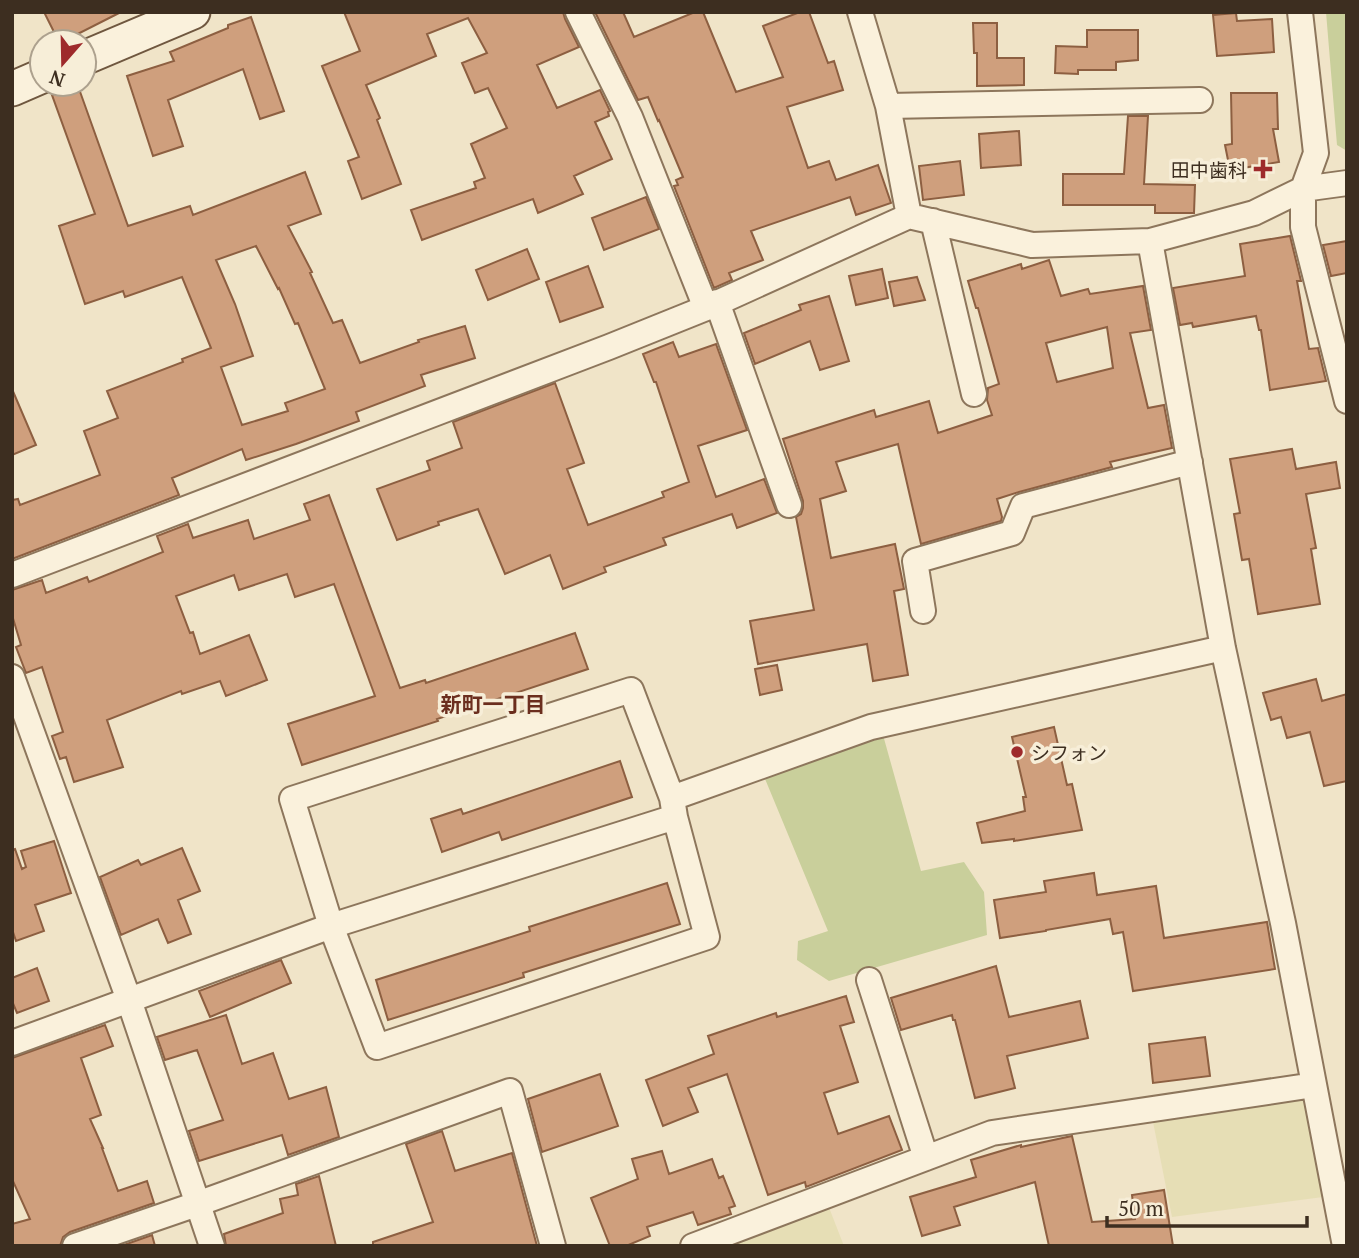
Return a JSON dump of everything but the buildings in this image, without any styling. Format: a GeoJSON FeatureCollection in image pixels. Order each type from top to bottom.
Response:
{"type":"FeatureCollection","features":[{"type":"Feature","properties":{"kind":"main road"},"geometry":{"type":"LineString","coordinates":[[98,51],[157,19],[194,12]]}},
{"type":"Feature","properties":{"kind":"street"},"geometry":{"type":"LineString","coordinates":[[578,12],[630,117],[712,305],[789,505]]}},
{"type":"Feature","properties":{"kind":"street"},"geometry":{"type":"LineString","coordinates":[[860,12],[974,394]]}},
{"type":"Feature","properties":{"kind":"street"},"geometry":{"type":"LineString","coordinates":[[1300,12],[1316,153],[1303,189],[1303,227],[1347,401]]}},
{"type":"Feature","properties":{"kind":"street"},"geometry":{"type":"LineString","coordinates":[[888,106],[1200,100]]}},
{"type":"Feature","properties":{"kind":"street"},"geometry":{"type":"LineString","coordinates":[[12,576],[610,347],[921,218],[1032,244],[1150,242],[1254,213],[1303,189],[1347,183]]}},
{"type":"Feature","properties":{"kind":"street"},"geometry":{"type":"LineString","coordinates":[[1150,242],[1223,648],[1283,923],[1345,1246]]}},
{"type":"Feature","properties":{"kind":"street"},"geometry":{"type":"LineString","coordinates":[[923,611],[915,561],[1012,533],[1023,506],[1190,462]]}},
{"type":"Feature","properties":{"kind":"street"},"geometry":{"type":"LineString","coordinates":[[12,1043],[331,926],[673,807],[871,727],[1223,648]]}},
{"type":"Feature","properties":{"kind":"street"},"geometry":{"type":"LineString","coordinates":[[12,677],[129,1000],[212,1246]]}},
{"type":"Feature","properties":{"kind":"street"},"geometry":{"type":"LineString","coordinates":[[631,690],[673,807],[707,937],[377,1047],[331,926],[292,799],[631,690]]}},
{"type":"Feature","properties":{"kind":"street"},"geometry":{"type":"LineString","coordinates":[[869,980],[926,1158]]}},
{"type":"Feature","properties":{"kind":"street"},"geometry":{"type":"LineString","coordinates":[[692,1246],[992,1133],[1314,1085]]}},
{"type":"Feature","properties":{"kind":"street"},"geometry":{"type":"LineString","coordinates":[[75,1246],[510,1091],[553,1246]]}},
{"type":"Feature","properties":{"kind":"shaded area"},"geometry":{"type":"Polygon","coordinates":[[[1291,1094],[1306,1103],[1323,1197],[1172,1217],[1152,1117],[1291,1094]]]}},
{"type":"Feature","properties":{"kind":"shaded area"},"geometry":{"type":"Polygon","coordinates":[[[828,1205],[844,1246],[733,1246],[731,1241],[828,1205]]]}},
{"type":"Feature","properties":{"kind":"green space"},"geometry":{"type":"Polygon","coordinates":[[[1326,12],[1347,12],[1347,151],[1337,145],[1326,12]]]}},
{"type":"Feature","properties":{"kind":"green space"},"geometry":{"type":"Polygon","coordinates":[[[883,735],[921,871],[964,862],[984,892],[987,935],[829,981],[797,960],[798,941],[828,931],[763,774],[883,735]]]}},
{"type":"Feature","properties":{"kind":"place","name":"田中歯科"},"geometry":{"type":"Point","coordinates":[1263,169]}},
{"type":"Feature","properties":{"kind":"place","name":"シフォン"},"geometry":{"type":"Point","coordinates":[1017,752]}},
{"type":"Feature","properties":{"kind":"district","name":"新町一丁目"},"geometry":{"type":"Point","coordinates":[493,704]}}]}
